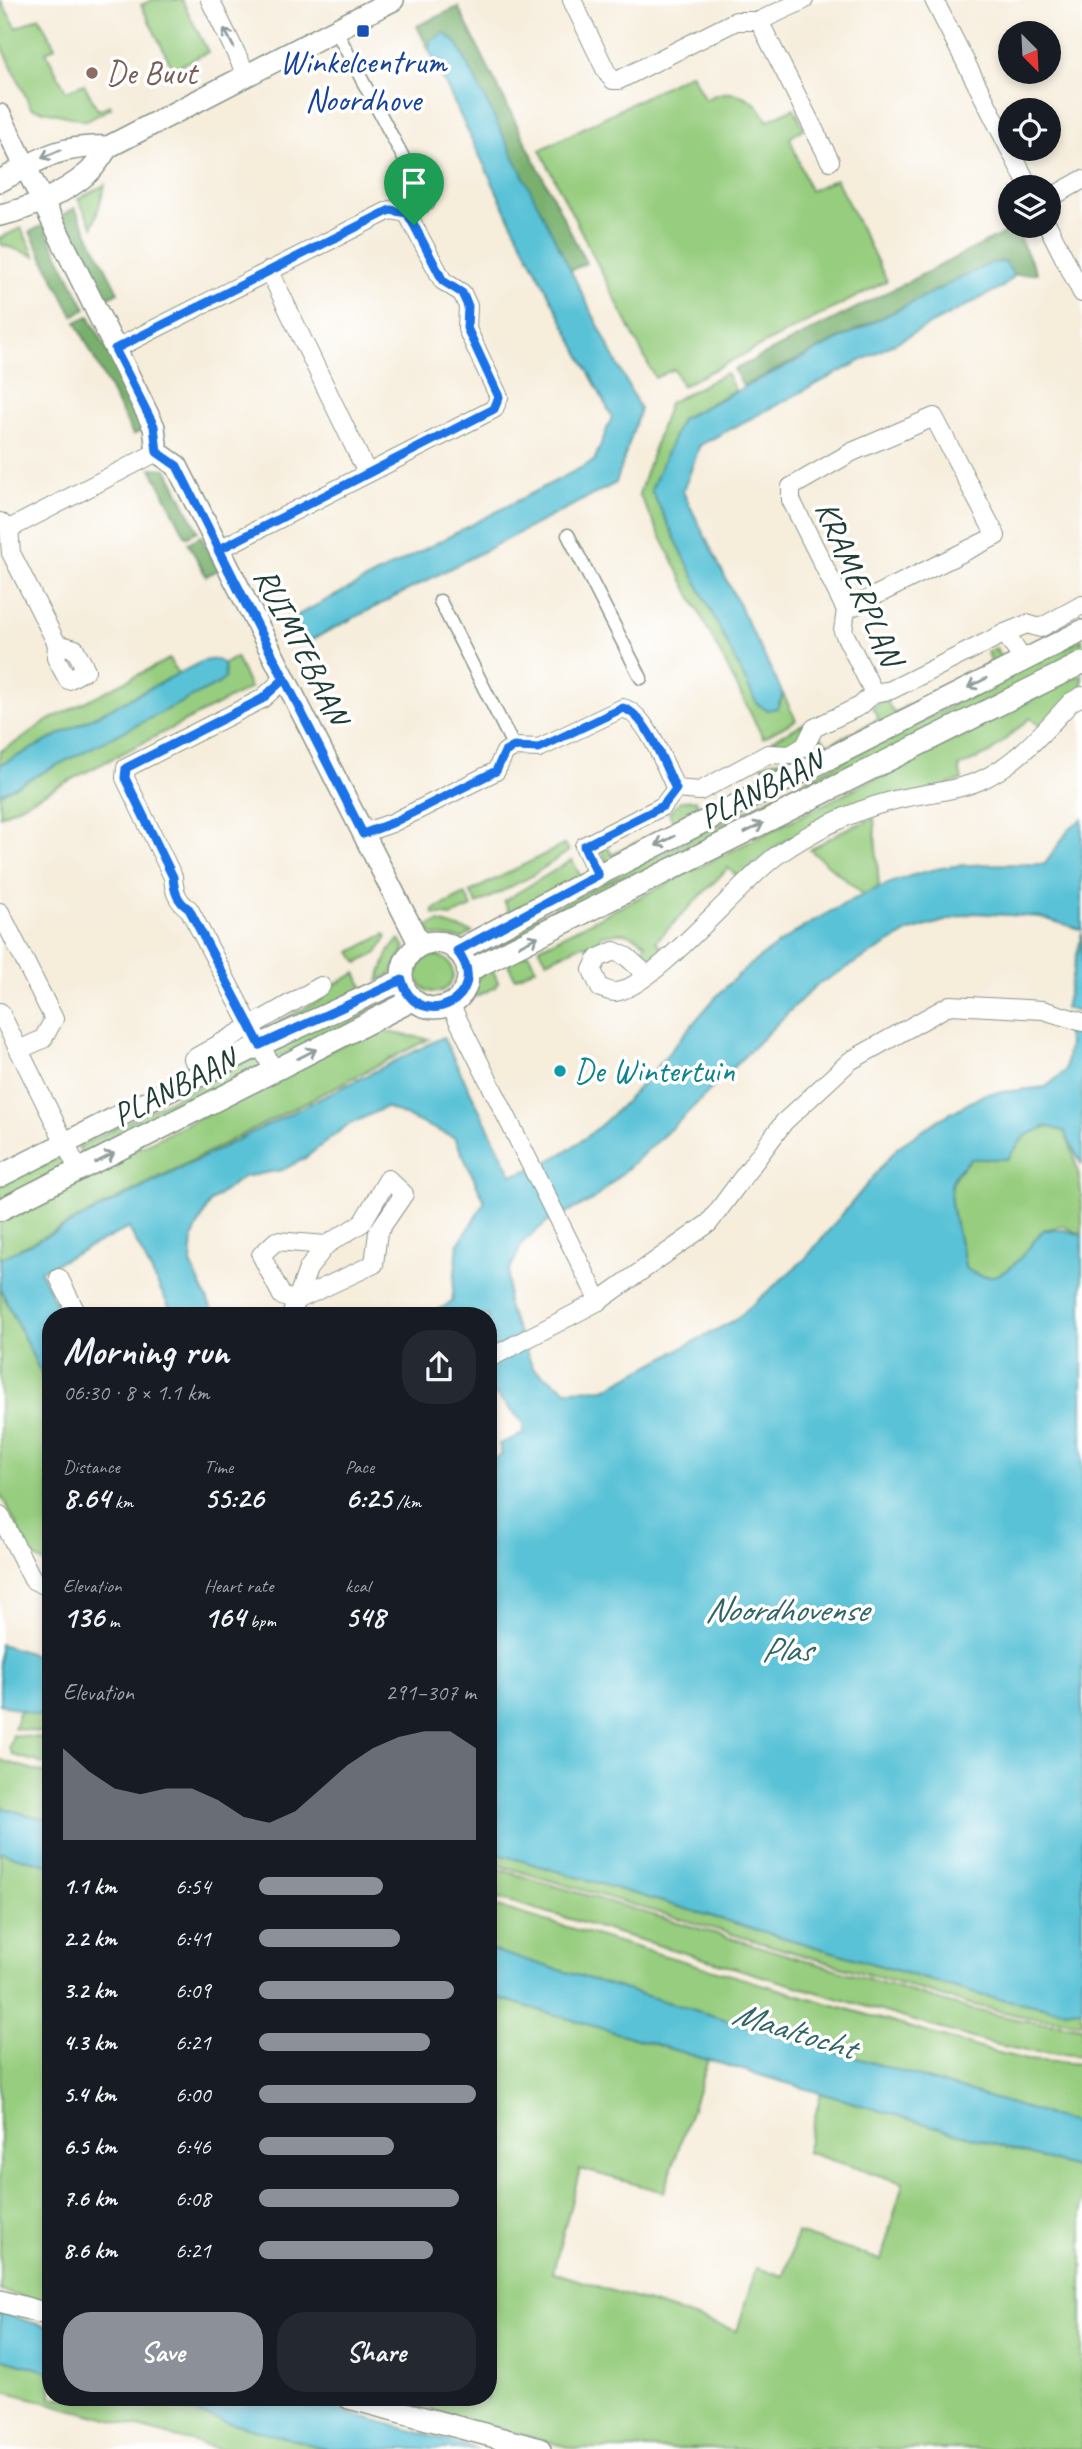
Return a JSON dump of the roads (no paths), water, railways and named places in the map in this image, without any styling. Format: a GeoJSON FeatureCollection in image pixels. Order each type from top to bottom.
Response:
{"type":"FeatureCollection","features":[{"type":"Feature","properties":{"kind":"street"},"geometry":{"type":"LineString","coordinates":[[210,0],[247,76]]}},
{"type":"Feature","properties":{"kind":"street"},"geometry":{"type":"LineString","coordinates":[[0,215],[17,212],[90,172],[108,147],[393,0]]}},
{"type":"Feature","properties":{"kind":"street"},"geometry":{"type":"LineString","coordinates":[[572,0],[607,73],[613,80],[619,80],[736,21],[759,21],[804,0]]}},
{"type":"Feature","properties":{"kind":"street"},"geometry":{"type":"LineString","coordinates":[[934,0],[1023,175]]}},
{"type":"Feature","properties":{"kind":"street"},"geometry":{"type":"LineString","coordinates":[[759,21],[830,161]]}},
{"type":"Feature","properties":{"kind":"street"},"geometry":{"type":"LineString","coordinates":[[115,349],[390,210],[407,213],[428,204],[335,29]]}},
{"type":"Feature","properties":{"kind":"street"},"geometry":{"type":"LineString","coordinates":[[0,115],[154,426],[157,452],[5,526],[11,553],[57,644]]}},
{"type":"Feature","properties":{"kind":"street"},"geometry":{"type":"LineString","coordinates":[[0,181],[50,154],[75,146],[108,147]]}},
{"type":"Feature","properties":{"kind":"street"},"geometry":{"type":"LineString","coordinates":[[1061,192],[1082,180]]}},
{"type":"Feature","properties":{"kind":"street"},"geometry":{"type":"LineString","coordinates":[[218,550],[494,409],[499,397],[467,328],[468,306],[462,293],[443,281],[407,213]]}},
{"type":"Feature","properties":{"kind":"street"},"geometry":{"type":"LineString","coordinates":[[1054,238],[1082,293]]}},
{"type":"Feature","properties":{"kind":"street"},"geometry":{"type":"LineString","coordinates":[[269,270],[367,473]]}},
{"type":"Feature","properties":{"kind":"street","name":"KRAMERPLAN"},"geometry":{"type":"LineString","coordinates":[[846,610],[996,536],[934,417],[852,452],[791,487],[791,499],[846,610],[843,631],[874,693]]}},
{"type":"Feature","properties":{"kind":"street","name":"RUIMTEBAAN"},"geometry":{"type":"LineString","coordinates":[[157,452],[177,466],[420,945]]}},
{"type":"Feature","properties":{"kind":"street"},"geometry":{"type":"LineString","coordinates":[[568,535],[641,678]]}},
{"type":"Feature","properties":{"kind":"street"},"geometry":{"type":"LineString","coordinates":[[440,601],[514,747]]}},
{"type":"Feature","properties":{"kind":"street","name":"PLANBAAN"},"geometry":{"type":"LineString","coordinates":[[598,875],[584,846],[663,806],[676,789],[700,791],[768,754],[790,755],[806,746],[814,728],[860,706],[874,693],[891,690],[1027,624],[1040,628],[1082,605]]}},
{"type":"Feature","properties":{"kind":"street","name":"PLANBAAN"},"geometry":{"type":"LineString","coordinates":[[457,951],[598,875],[1082,631]]}},
{"type":"Feature","properties":{"kind":"street"},"geometry":{"type":"LineString","coordinates":[[1005,634],[1023,660]]}},
{"type":"Feature","properties":{"kind":"street","name":"PLANBAAN"},"geometry":{"type":"LineString","coordinates":[[468,971],[1082,663]]}},
{"type":"Feature","properties":{"kind":"street"},"geometry":{"type":"LineString","coordinates":[[274,1071],[189,909],[181,903],[174,890],[173,877],[125,778],[126,768],[262,699],[284,679]]}},
{"type":"Feature","properties":{"kind":"street"},"geometry":{"type":"LineString","coordinates":[[646,974],[659,967],[765,864],[793,844],[841,819],[892,801],[932,794],[979,780],[1011,761],[1071,702],[1082,696]]}},
{"type":"Feature","properties":{"kind":"street"},"geometry":{"type":"LineString","coordinates":[[363,834],[392,823],[496,771],[505,752],[514,747],[539,748],[623,708],[632,711],[643,723],[676,789]]}},
{"type":"Feature","properties":{"kind":"street"},"geometry":{"type":"LineString","coordinates":[[0,912],[54,1019],[43,1039],[19,1050]]}},
{"type":"Feature","properties":{"kind":"street"},"geometry":{"type":"LineString","coordinates":[[443,943],[457,951],[468,971],[466,987],[450,1004],[431,1008],[413,1000],[402,980],[408,956],[420,945],[443,943]]}},
{"type":"Feature","properties":{"kind":"street","name":"PLANBAAN"},"geometry":{"type":"LineString","coordinates":[[0,1176],[65,1143],[255,1036],[402,980]]}},
{"type":"Feature","properties":{"kind":"street"},"geometry":{"type":"LineString","coordinates":[[193,1059],[255,1036],[321,986]]}},
{"type":"Feature","properties":{"kind":"street","name":"PLANBAAN"},"geometry":{"type":"LineString","coordinates":[[0,1210],[413,1000]]}},
{"type":"Feature","properties":{"kind":"street"},"geometry":{"type":"LineString","coordinates":[[450,1004],[599,1301]]}},
{"type":"Feature","properties":{"kind":"street"},"geometry":{"type":"LineString","coordinates":[[497,1354],[599,1301],[709,1223],[785,1122],[850,1061],[950,1005],[1043,1010],[1082,1022]]}},
{"type":"Feature","properties":{"kind":"street"},"geometry":{"type":"LineString","coordinates":[[0,1012],[79,1171]]}},
{"type":"Feature","properties":{"kind":"street"},"geometry":{"type":"LineString","coordinates":[[294,1307],[308,1269],[326,1245],[362,1223],[388,1179],[404,1194],[378,1232],[374,1264],[297,1307]]}},
{"type":"Feature","properties":{"kind":"street"},"geometry":{"type":"LineString","coordinates":[[362,1223],[378,1232]]}},
{"type":"Feature","properties":{"kind":"street"},"geometry":{"type":"LineString","coordinates":[[291,1307],[282,1296],[261,1255],[276,1241],[326,1245]]}},
{"type":"Feature","properties":{"kind":"street"},"geometry":{"type":"LineString","coordinates":[[59,1278],[74,1307]]}},
{"type":"Feature","properties":{"kind":"street"},"geometry":{"type":"LineString","coordinates":[[0,1515],[33,1580],[42,1584]]}},
{"type":"Feature","properties":{"kind":"street"},"geometry":{"type":"LineString","coordinates":[[0,2301],[42,2313]]}},
{"type":"Feature","properties":{"kind":"street"},"geometry":{"type":"LineString","coordinates":[[379,2406],[540,2449]]}},
{"type":"Feature","properties":{"kind":"water"},"geometry":{"type":"Polygon","coordinates":[[[444,33],[457,43],[640,409],[616,483],[305,643],[294,617],[594,461],[612,417],[510,219],[429,50],[431,40],[444,33]]]}},
{"type":"Feature","properties":{"kind":"water"},"geometry":{"type":"Polygon","coordinates":[[[1005,262],[1014,275],[1004,286],[700,445],[683,492],[783,694],[777,708],[767,710],[757,704],[651,490],[681,419],[991,263],[1005,262]]]}},
{"type":"Feature","properties":{"kind":"water"},"geometry":{"type":"Polygon","coordinates":[[[215,659],[224,664],[225,678],[218,684],[0,794],[0,765],[203,661],[215,659]]]}},
{"type":"Feature","properties":{"kind":"water","name":"Noordhovense Plas"},"geometry":{"type":"Polygon","coordinates":[[[1082,819],[1082,930],[1040,917],[973,913],[910,931],[814,987],[678,1122],[593,1200],[548,1221],[523,1242],[509,1272],[507,1305],[533,1368],[567,1390],[605,1389],[735,1320],[806,1258],[898,1147],[938,1120],[985,1094],[1046,1087],[1065,1071],[1069,1044],[1065,1027],[1082,1034],[1082,1165],[1064,1131],[1047,1126],[1025,1136],[1007,1159],[971,1159],[955,1175],[951,1196],[965,1268],[978,1275],[989,1277],[1009,1268],[1043,1230],[1064,1230],[1082,1235],[1082,2010],[1055,2009],[980,1995],[497,1854],[497,1458],[502,1455],[499,1444],[523,1434],[523,1422],[497,1396],[497,1307],[443,1307],[452,1302],[458,1244],[485,1202],[455,1138],[386,1107],[346,1126],[304,1159],[282,1170],[243,1177],[210,1202],[193,1236],[191,1264],[211,1307],[169,1307],[129,1228],[40,1271],[58,1307],[42,1307],[42,1375],[0,1288],[0,1259],[443,1037],[512,1175],[544,1163],[574,1146],[601,1125],[650,1075],[738,975],[795,933],[861,896],[926,871],[966,865],[1045,864],[1070,828],[1082,819]]]}},
{"type":"Feature","properties":{"kind":"water"},"geometry":{"type":"Polygon","coordinates":[[[1082,932],[1082,1013],[1065,1008],[1082,932]]]}},
{"type":"Feature","properties":{"kind":"water"},"geometry":{"type":"Polygon","coordinates":[[[0,1644],[42,1657],[42,1716],[0,1704],[0,1644]]]}},
{"type":"Feature","properties":{"kind":"water"},"geometry":{"type":"Polygon","coordinates":[[[0,1807],[42,1819],[42,1864],[0,1852],[0,1807]]]}},
{"type":"Feature","properties":{"kind":"water"},"geometry":{"type":"Polygon","coordinates":[[[497,1952],[1082,2125],[1082,2170],[497,1998],[497,1952]]]}},
{"type":"Feature","properties":{"kind":"water"},"geometry":{"type":"Polygon","coordinates":[[[0,2313],[42,2325],[42,2370],[0,2358],[0,2313]]]}},
{"type":"Feature","properties":{"kind":"water"},"geometry":{"type":"Polygon","coordinates":[[[169,2406],[324,2406],[477,2449],[327,2449],[169,2406]]]}},
{"type":"Feature","properties":{"kind":"place","name":"Winkelcentrum Noordhove"},"geometry":{"type":"Point","coordinates":[363,31]}},
{"type":"Feature","properties":{"kind":"place","name":"De Buut"},"geometry":{"type":"Point","coordinates":[92,73]}},
{"type":"Feature","properties":{"kind":"place","name":"De Wintertuin"},"geometry":{"type":"Point","coordinates":[560,1071]}},
{"type":"Feature","properties":{"kind":"water label","name":"Maaltocht"},"geometry":{"type":"Point","coordinates":[794,2030]}}]}
